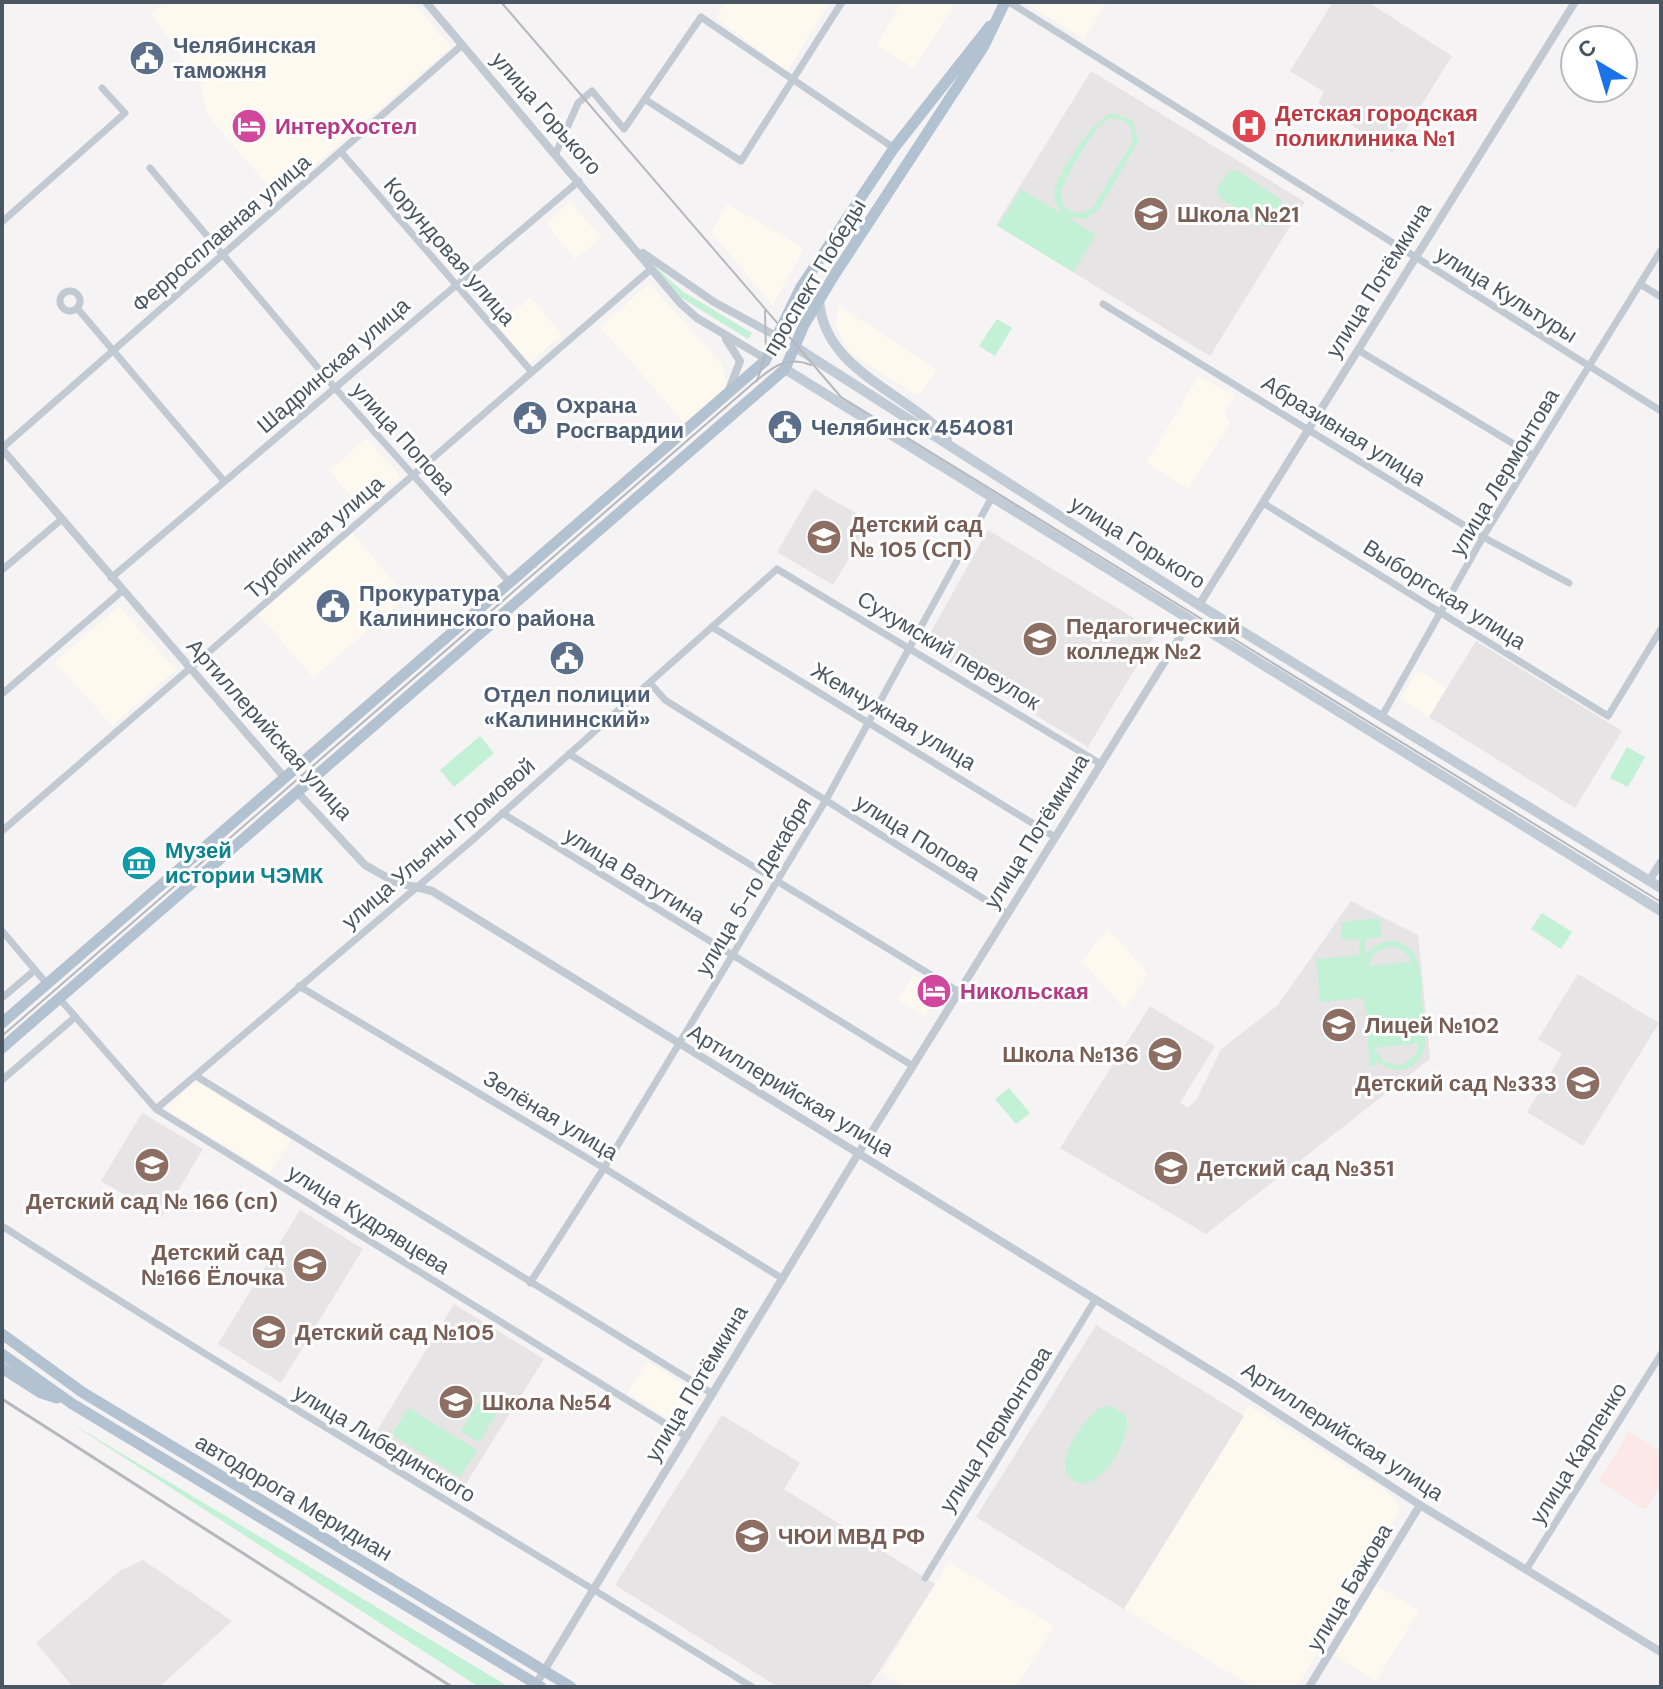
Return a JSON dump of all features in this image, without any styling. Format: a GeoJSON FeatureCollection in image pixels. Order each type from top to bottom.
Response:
{"type":"FeatureCollection","features":[{"type":"Feature","properties":{"kind":"main road","name":"проспект Победы"},"geometry":{"type":"LineString","coordinates":[[2,1023],[766,359],[801,287],[894,148],[1007,2]]}},
{"type":"Feature","properties":{"kind":"main road","name":"проспект Победы"},"geometry":{"type":"LineString","coordinates":[[2,1048],[299,794],[785,369],[819,300],[984,46],[996,19]]}},
{"type":"Feature","properties":{"kind":"main road"},"geometry":{"type":"LineString","coordinates":[[819,300],[824,328],[846,359],[942,432],[959,451]]}},
{"type":"Feature","properties":{"kind":"main road","name":"улица Горького"},"geometry":{"type":"LineString","coordinates":[[778,337],[1199,605],[1661,888]]}},
{"type":"Feature","properties":{"kind":"main road","name":"улица Горького"},"geometry":{"type":"LineString","coordinates":[[766,359],[1661,911]]}},
{"type":"Feature","properties":{"kind":"main road"},"geometry":{"type":"LineString","coordinates":[[1058,539],[1070,523]]}},
{"type":"Feature","properties":{"kind":"main road","name":"улица Потёмкина"},"geometry":{"type":"LineString","coordinates":[[1190,621],[1199,605]]}},
{"type":"Feature","properties":{"kind":"main road","name":"Артиллерийская улица"},"geometry":{"type":"LineString","coordinates":[[285,778],[299,794]]}},
{"type":"Feature","properties":{"kind":"main road"},"geometry":{"type":"LineString","coordinates":[[1639,897],[1649,881]]}},
{"type":"Feature","properties":{"kind":"main road","name":"автодорога Меридиан"},"geometry":{"type":"LineString","coordinates":[[2,1334],[82,1392],[571,1687]]}},
{"type":"Feature","properties":{"kind":"main road","name":"автодорога Меридиан"},"geometry":{"type":"LineString","coordinates":[[2,1354],[71,1403],[538,1686]]}},
{"type":"Feature","properties":{"kind":"main road"},"geometry":{"type":"LineString","coordinates":[[2,1368],[41,1393],[71,1403]]}},
{"type":"Feature","properties":{"kind":"street","name":"улица Горького"},"geometry":{"type":"LineString","coordinates":[[426,2],[680,303],[766,359]]}},
{"type":"Feature","properties":{"kind":"street"},"geometry":{"type":"LineString","coordinates":[[646,100],[741,161],[842,2]]}},
{"type":"Feature","properties":{"kind":"street","name":"улица Культуры"},"geometry":{"type":"LineString","coordinates":[[1007,2],[1661,411]]}},
{"type":"Feature","properties":{"kind":"street","name":"улица Потёмкина"},"geometry":{"type":"LineString","coordinates":[[1199,605],[1575,2]]}},
{"type":"Feature","properties":{"kind":"street"},"geometry":{"type":"LineString","coordinates":[[556,153],[578,103],[592,91],[624,129],[701,17],[894,148]]}},
{"type":"Feature","properties":{"kind":"street","name":"Ферросплавная улица"},"geometry":{"type":"LineString","coordinates":[[2,449],[462,45]]}},
{"type":"Feature","properties":{"kind":"street"},"geometry":{"type":"LineString","coordinates":[[2,222],[125,113],[102,88]]}},
{"type":"Feature","properties":{"kind":"street","name":"Корундовая улица"},"geometry":{"type":"LineString","coordinates":[[341,152],[453,285],[532,372]]}},
{"type":"Feature","properties":{"kind":"street","name":"улица Попова"},"geometry":{"type":"LineString","coordinates":[[150,168],[335,388],[510,583]]}},
{"type":"Feature","properties":{"kind":"street","name":"Шадринская улица"},"geometry":{"type":"LineString","coordinates":[[111,578],[579,181]]}},
{"type":"Feature","properties":{"kind":"street","name":"улица Горького"},"geometry":{"type":"LineString","coordinates":[[638,250],[714,302],[778,337]]}},
{"type":"Feature","properties":{"kind":"street","name":"улица Лермонтова"},"geometry":{"type":"LineString","coordinates":[[1382,716],[1532,455],[1661,250]]}},
{"type":"Feature","properties":{"kind":"street","name":"Турбинная улица"},"geometry":{"type":"LineString","coordinates":[[2,831],[650,270]]}},
{"type":"Feature","properties":{"kind":"street"},"geometry":{"type":"LineString","coordinates":[[1640,284],[1661,297]]}},
{"type":"Feature","properties":{"kind":"street","name":"Абразивная улица"},"geometry":{"type":"LineString","coordinates":[[1103,304],[1483,537],[1569,583]]}},
{"type":"Feature","properties":{"kind":"street"},"geometry":{"type":"LineString","coordinates":[[77,308],[224,481]]}},
{"type":"Feature","properties":{"kind":"street","name":"улица Горького"},"geometry":{"type":"LineString","coordinates":[[717,329],[735,349],[740,361],[725,396]]}},
{"type":"Feature","properties":{"kind":"street"},"geometry":{"type":"LineString","coordinates":[[1358,350],[1532,455]]}},
{"type":"Feature","properties":{"kind":"street","name":"Артиллерийская улица"},"geometry":{"type":"LineString","coordinates":[[2,449],[285,778]]}},
{"type":"Feature","properties":{"kind":"street","name":"улица 5-го Декабря"},"geometry":{"type":"LineString","coordinates":[[530,1283],[604,1168],[826,800],[992,497]]}},
{"type":"Feature","properties":{"kind":"street","name":"Выборгская улица"},"geometry":{"type":"LineString","coordinates":[[1263,503],[1608,716],[1661,629]]}},
{"type":"Feature","properties":{"kind":"street"},"geometry":{"type":"LineString","coordinates":[[2,570],[62,519]]}},
{"type":"Feature","properties":{"kind":"street","name":"Сухумский переулок"},"geometry":{"type":"LineString","coordinates":[[777,569],[910,646],[1101,764]]}},
{"type":"Feature","properties":{"kind":"street","name":"улица Ульяны Громовой"},"geometry":{"type":"LineString","coordinates":[[156,1109],[502,813],[777,569]]}},
{"type":"Feature","properties":{"kind":"street"},"geometry":{"type":"LineString","coordinates":[[2,694],[122,591]]}},
{"type":"Feature","properties":{"kind":"street","name":"улица Потёмкина"},"geometry":{"type":"LineString","coordinates":[[538,1686],[544,1671],[858,1154],[1190,621]]}},
{"type":"Feature","properties":{"kind":"street","name":"Жемчужная улица"},"geometry":{"type":"LineString","coordinates":[[712,627],[1055,837]]}},
{"type":"Feature","properties":{"kind":"street","name":"улица Попова"},"geometry":{"type":"LineString","coordinates":[[650,683],[665,700],[1008,914]]}},
{"type":"Feature","properties":{"kind":"street"},"geometry":{"type":"LineString","coordinates":[[569,754],[959,992]]}},
{"type":"Feature","properties":{"kind":"street","name":"Артиллерийская улица"},"geometry":{"type":"LineString","coordinates":[[299,794],[365,865],[394,882],[432,891],[1661,1652]]}},
{"type":"Feature","properties":{"kind":"street","name":"улица Ватутина"},"geometry":{"type":"LineString","coordinates":[[502,813],[913,1066]]}},
{"type":"Feature","properties":{"kind":"street"},"geometry":{"type":"LineString","coordinates":[[1649,881],[1661,862]]}},
{"type":"Feature","properties":{"kind":"street"},"geometry":{"type":"LineString","coordinates":[[2,931],[47,984]]}},
{"type":"Feature","properties":{"kind":"street"},"geometry":{"type":"LineString","coordinates":[[2,998],[35,970]]}},
{"type":"Feature","properties":{"kind":"street","name":"Зелёная улица"},"geometry":{"type":"LineString","coordinates":[[299,986],[783,1279]]}},
{"type":"Feature","properties":{"kind":"street","name":"улица Кудрявцева"},"geometry":{"type":"LineString","coordinates":[[59,998],[156,1109],[687,1437]]}},
{"type":"Feature","properties":{"kind":"street"},"geometry":{"type":"LineString","coordinates":[[2,1080],[74,1018]]}},
{"type":"Feature","properties":{"kind":"street","name":"улица Кудрявцева"},"geometry":{"type":"LineString","coordinates":[[196,1076],[713,1394]]}},
{"type":"Feature","properties":{"kind":"street","name":"улица Либединского"},"geometry":{"type":"LineString","coordinates":[[2,1226],[358,1450],[594,1589],[752,1687]]}},
{"type":"Feature","properties":{"kind":"street","name":"улица Лермонтова"},"geometry":{"type":"LineString","coordinates":[[925,1578],[1095,1300]]}},
{"type":"Feature","properties":{"kind":"street","name":"улица Карпенко"},"geometry":{"type":"LineString","coordinates":[[1526,1570],[1661,1354]]}},
{"type":"Feature","properties":{"kind":"street","name":"улица Бажова"},"geometry":{"type":"LineString","coordinates":[[1309,1687],[1420,1505]]}},
{"type":"Feature","properties":{"kind":"shaded area"},"geometry":{"type":"Polygon","coordinates":[[[165,2],[413,2],[451,47],[277,197],[206,113],[202,86],[151,14],[165,2]]]}},
{"type":"Feature","properties":{"kind":"shaded area"},"geometry":{"type":"Polygon","coordinates":[[[726,2],[830,2],[787,71],[716,18],[726,2]]]}},
{"type":"Feature","properties":{"kind":"shaded area"},"geometry":{"type":"Polygon","coordinates":[[[901,2],[956,2],[914,69],[877,45],[901,2]]]}},
{"type":"Feature","properties":{"kind":"shaded area"},"geometry":{"type":"Polygon","coordinates":[[[1024,2],[1107,2],[1084,39],[1024,2]]]}},
{"type":"Feature","properties":{"kind":"shaded area"},"geometry":{"type":"Polygon","coordinates":[[[1333,2],[1368,2],[1452,56],[1392,152],[1318,103],[1324,92],[1290,71],[1333,2]]]}},
{"type":"Feature","properties":{"kind":"shaded area","name":"Школа №21"},"geometry":{"type":"Polygon","coordinates":[[[1091,71],[1305,202],[1210,356],[996,225],[1091,71]]]}},
{"type":"Feature","properties":{"kind":"shaded area"},"geometry":{"type":"Polygon","coordinates":[[[570,202],[602,237],[575,260],[546,223],[570,202]]]}},
{"type":"Feature","properties":{"kind":"shaded area"},"geometry":{"type":"Polygon","coordinates":[[[727,204],[804,248],[773,306],[711,232],[727,204]]]}},
{"type":"Feature","properties":{"kind":"shaded area"},"geometry":{"type":"Polygon","coordinates":[[[649,283],[722,364],[727,385],[686,425],[600,327],[649,283]]]}},
{"type":"Feature","properties":{"kind":"shaded area"},"geometry":{"type":"Polygon","coordinates":[[[530,297],[562,334],[529,364],[495,327],[530,297]]]}},
{"type":"Feature","properties":{"kind":"shaded area"},"geometry":{"type":"Polygon","coordinates":[[[838,305],[937,370],[918,396],[850,353],[836,327],[838,305]]]}},
{"type":"Feature","properties":{"kind":"shaded area"},"geometry":{"type":"Polygon","coordinates":[[[1198,376],[1235,396],[1224,412],[1230,423],[1189,489],[1146,463],[1198,376]]]}},
{"type":"Feature","properties":{"kind":"shaded area"},"geometry":{"type":"Polygon","coordinates":[[[366,438],[401,477],[364,511],[329,471],[366,438]]]}},
{"type":"Feature","properties":{"kind":"shaded area","name":"Детский сад № 105 (СП)"},"geometry":{"type":"Polygon","coordinates":[[[814,489],[871,522],[833,585],[777,552],[814,489]]]}},
{"type":"Feature","properties":{"kind":"shaded area","name":"Педагогический колледж №2"},"geometry":{"type":"Polygon","coordinates":[[[988,530],[1157,632],[1088,747],[923,646],[988,530]]]}},
{"type":"Feature","properties":{"kind":"shaded area","name":"Прокуратура Калининского района"},"geometry":{"type":"Polygon","coordinates":[[[352,533],[407,597],[313,678],[258,614],[352,533]]]}},
{"type":"Feature","properties":{"kind":"shaded area"},"geometry":{"type":"Polygon","coordinates":[[[119,606],[176,670],[112,726],[55,662],[119,606]]]}},
{"type":"Feature","properties":{"kind":"shaded area"},"geometry":{"type":"Polygon","coordinates":[[[1476,641],[1622,731],[1575,808],[1429,717],[1476,641]]]}},
{"type":"Feature","properties":{"kind":"shaded area"},"geometry":{"type":"Polygon","coordinates":[[[1418,670],[1447,688],[1429,717],[1401,698],[1418,670]]]}},
{"type":"Feature","properties":{"kind":"shaded area","name":"Лицей №102"},"geometry":{"type":"Polygon","coordinates":[[[1351,901],[1418,935],[1430,1059],[1206,1234],[1060,1148],[1150,1006],[1215,1046],[1180,1103],[1188,1108],[1197,1099],[1221,1049],[1278,1005],[1351,901]]]}},
{"type":"Feature","properties":{"kind":"shaded area"},"geometry":{"type":"Polygon","coordinates":[[[1108,928],[1148,974],[1125,1010],[1082,961],[1108,928]]]}},
{"type":"Feature","properties":{"kind":"shaded area","name":"Детский сад №333"},"geometry":{"type":"Polygon","coordinates":[[[1578,974],[1659,1023],[1583,1146],[1527,1112],[1562,1054],[1538,1039],[1578,974]]]}},
{"type":"Feature","properties":{"kind":"shaded area"},"geometry":{"type":"Polygon","coordinates":[[[913,975],[940,990],[925,1016],[898,1000],[913,975]]]}},
{"type":"Feature","properties":{"kind":"shaded area"},"geometry":{"type":"Polygon","coordinates":[[[196,1081],[291,1140],[269,1173],[165,1109],[196,1081]]]}},
{"type":"Feature","properties":{"kind":"shaded area","name":"Детский сад № 166 (сп)"},"geometry":{"type":"Polygon","coordinates":[[[142,1113],[203,1149],[162,1217],[101,1181],[142,1113]]]}},
{"type":"Feature","properties":{"kind":"shaded area"},"geometry":{"type":"Polygon","coordinates":[[[300,1210],[363,1249],[281,1383],[218,1344],[300,1210]]]}},
{"type":"Feature","properties":{"kind":"shaded area","name":"Школа №54"},"geometry":{"type":"Polygon","coordinates":[[[454,1304],[544,1359],[457,1498],[369,1444],[454,1304]]]}},
{"type":"Feature","properties":{"kind":"shaded area"},"geometry":{"type":"Polygon","coordinates":[[[1096,1325],[1244,1416],[1124,1609],[976,1517],[1096,1325]]]}},
{"type":"Feature","properties":{"kind":"shaded area"},"geometry":{"type":"Polygon","coordinates":[[[647,1361],[700,1395],[681,1427],[627,1393],[647,1361]]]}},
{"type":"Feature","properties":{"kind":"shaded area"},"geometry":{"type":"Polygon","coordinates":[[[1249,1405],[1380,1487],[1396,1500],[1400,1508],[1297,1687],[1253,1687],[1124,1609],[1249,1405]]]}},
{"type":"Feature","properties":{"kind":"shaded area","name":"ЧЮИ МВД РФ"},"geometry":{"type":"Polygon","coordinates":[[[722,1415],[800,1463],[784,1489],[935,1584],[869,1687],[778,1687],[615,1585],[722,1415]]]}},
{"type":"Feature","properties":{"kind":"shaded area"},"geometry":{"type":"Polygon","coordinates":[[[1629,1432],[1661,1452],[1661,1485],[1645,1510],[1599,1481],[1629,1432]]]}},
{"type":"Feature","properties":{"kind":"shaded area"},"geometry":{"type":"Polygon","coordinates":[[[143,1560],[232,1621],[159,1687],[73,1687],[36,1643],[121,1570],[143,1560]]]}},
{"type":"Feature","properties":{"kind":"shaded area"},"geometry":{"type":"Polygon","coordinates":[[[949,1562],[1054,1626],[1016,1687],[904,1687],[881,1673],[949,1562]]]}},
{"type":"Feature","properties":{"kind":"shaded area"},"geometry":{"type":"Polygon","coordinates":[[[1376,1585],[1419,1611],[1376,1681],[1334,1655],[1376,1585]]]}},
{"type":"Feature","properties":{"kind":"green space"},"geometry":{"type":"Polygon","coordinates":[[[1112,113],[1133,121],[1138,142],[1098,210],[1085,219],[1067,217],[1096,235],[1073,272],[998,226],[1021,189],[1064,215],[1055,200],[1056,185],[1077,148],[1112,113]],[[1107,119],[1077,158],[1061,194],[1061,202],[1071,211],[1083,212],[1092,208],[1132,143],[1132,132],[1127,124],[1118,119],[1107,119]]]}},
{"type":"Feature","properties":{"kind":"green space"},"geometry":{"type":"Polygon","coordinates":[[[1230,170],[1238,171],[1281,200],[1282,207],[1271,225],[1263,226],[1219,197],[1217,189],[1230,170]]]}},
{"type":"Feature","properties":{"kind":"green space"},"geometry":{"type":"Polygon","coordinates":[[[649,261],[682,291],[752,333],[748,339],[680,297],[649,261]]]}},
{"type":"Feature","properties":{"kind":"green space"},"geometry":{"type":"Polygon","coordinates":[[[997,319],[1012,328],[995,356],[979,346],[997,319]]]}},
{"type":"Feature","properties":{"kind":"green space"},"geometry":{"type":"Polygon","coordinates":[[[480,736],[494,753],[454,787],[440,770],[480,736]]]}},
{"type":"Feature","properties":{"kind":"green space"},"geometry":{"type":"Polygon","coordinates":[[[1627,747],[1645,757],[1628,787],[1610,778],[1627,747]]]}},
{"type":"Feature","properties":{"kind":"green space"},"geometry":{"type":"Polygon","coordinates":[[[1542,913],[1572,932],[1561,949],[1531,929],[1542,913]]]}},
{"type":"Feature","properties":{"kind":"green space"},"geometry":{"type":"Polygon","coordinates":[[[1380,918],[1381,937],[1365,939],[1366,954],[1381,943],[1393,941],[1403,944],[1416,958],[1421,978],[1425,1043],[1419,1060],[1408,1068],[1388,1068],[1376,1061],[1375,1066],[1370,1066],[1364,998],[1320,1002],[1316,959],[1360,955],[1359,939],[1342,940],[1341,922],[1380,918]],[[1392,946],[1374,953],[1368,966],[1412,962],[1403,950],[1392,946]],[[1419,1043],[1374,1048],[1383,1061],[1400,1066],[1415,1056],[1419,1043]]]}},
{"type":"Feature","properties":{"kind":"green space"},"geometry":{"type":"Polygon","coordinates":[[[1009,1088],[1030,1113],[1016,1124],[995,1099],[1009,1088]]]}},
{"type":"Feature","properties":{"kind":"green space"},"geometry":{"type":"Polygon","coordinates":[[[481,1399],[499,1410],[479,1442],[461,1431],[481,1399]]]}},
{"type":"Feature","properties":{"kind":"green space"},"geometry":{"type":"Polygon","coordinates":[[[1108,1405],[1126,1415],[1124,1439],[1108,1467],[1097,1478],[1086,1483],[1075,1481],[1065,1470],[1072,1442],[1092,1414],[1108,1405]]]}},
{"type":"Feature","properties":{"kind":"green space"},"geometry":{"type":"Polygon","coordinates":[[[408,1408],[477,1450],[460,1477],[392,1435],[408,1408]]]}},
{"type":"Feature","properties":{"kind":"green space"},"geometry":{"type":"Polygon","coordinates":[[[66,1420],[509,1687],[479,1687],[66,1420]]]}},
{"type":"Feature","properties":{"kind":"tram line"},"geometry":{"type":"LineString","coordinates":[[501,2],[841,397],[1661,902]]}},
{"type":"Feature","properties":{"kind":"tram line"},"geometry":{"type":"LineString","coordinates":[[757,381],[766,353],[765,311]]}},
{"type":"Feature","properties":{"kind":"tram line"},"geometry":{"type":"LineString","coordinates":[[2,1036],[757,380],[785,363],[793,361],[811,365]]}},
{"type":"Feature","properties":{"kind":"railway"},"geometry":{"type":"LineString","coordinates":[[2,1399],[452,1687]]}},
{"type":"Feature","properties":{"kind":"place","name":"Челябинская таможня"},"geometry":{"type":"Point","coordinates":[147,58]}},
{"type":"Feature","properties":{"kind":"place","name":"ИнтерХостел"},"geometry":{"type":"Point","coordinates":[249,126]}},
{"type":"Feature","properties":{"kind":"place","name":"Детская городская поликлиника №1"},"geometry":{"type":"Point","coordinates":[1249,126]}},
{"type":"Feature","properties":{"kind":"place","name":"Школа №21"},"geometry":{"type":"Point","coordinates":[1151,214]}},
{"type":"Feature","properties":{"kind":"place","name":"Охрана Росгвардии"},"geometry":{"type":"Point","coordinates":[530,418]}},
{"type":"Feature","properties":{"kind":"place","name":"Челябинск 454081"},"geometry":{"type":"Point","coordinates":[785,427]}},
{"type":"Feature","properties":{"kind":"place","name":"Детский сад № 105 (СП)"},"geometry":{"type":"Point","coordinates":[824,537]}},
{"type":"Feature","properties":{"kind":"place","name":"Прокуратура Калининского района"},"geometry":{"type":"Point","coordinates":[333,606]}},
{"type":"Feature","properties":{"kind":"place","name":"Педагогический колледж №2"},"geometry":{"type":"Point","coordinates":[1040,639]}},
{"type":"Feature","properties":{"kind":"place","name":"Отдел полиции «Калининский»"},"geometry":{"type":"Point","coordinates":[567,658]}},
{"type":"Feature","properties":{"kind":"place","name":"Музей истории ЧЭМК"},"geometry":{"type":"Point","coordinates":[139,863]}},
{"type":"Feature","properties":{"kind":"place","name":"Никольская"},"geometry":{"type":"Point","coordinates":[934,991]}},
{"type":"Feature","properties":{"kind":"place","name":"Лицей №102"},"geometry":{"type":"Point","coordinates":[1339,1025]}},
{"type":"Feature","properties":{"kind":"place","name":"Школа №136"},"geometry":{"type":"Point","coordinates":[1165,1054]}},
{"type":"Feature","properties":{"kind":"place","name":"Детский сад №333"},"geometry":{"type":"Point","coordinates":[1583,1083]}},
{"type":"Feature","properties":{"kind":"place","name":"Детский сад № 166 (сп)"},"geometry":{"type":"Point","coordinates":[152,1165]}},
{"type":"Feature","properties":{"kind":"place","name":"Детский сад №351"},"geometry":{"type":"Point","coordinates":[1171,1168]}},
{"type":"Feature","properties":{"kind":"place","name":"Детский сад №166 Ёлочка"},"geometry":{"type":"Point","coordinates":[310,1265]}},
{"type":"Feature","properties":{"kind":"place","name":"Детский сад №105"},"geometry":{"type":"Point","coordinates":[269,1332]}},
{"type":"Feature","properties":{"kind":"place","name":"Школа №54"},"geometry":{"type":"Point","coordinates":[456,1402]}},
{"type":"Feature","properties":{"kind":"place","name":"ЧЮИ МВД РФ"},"geometry":{"type":"Point","coordinates":[752,1536]}}]}
